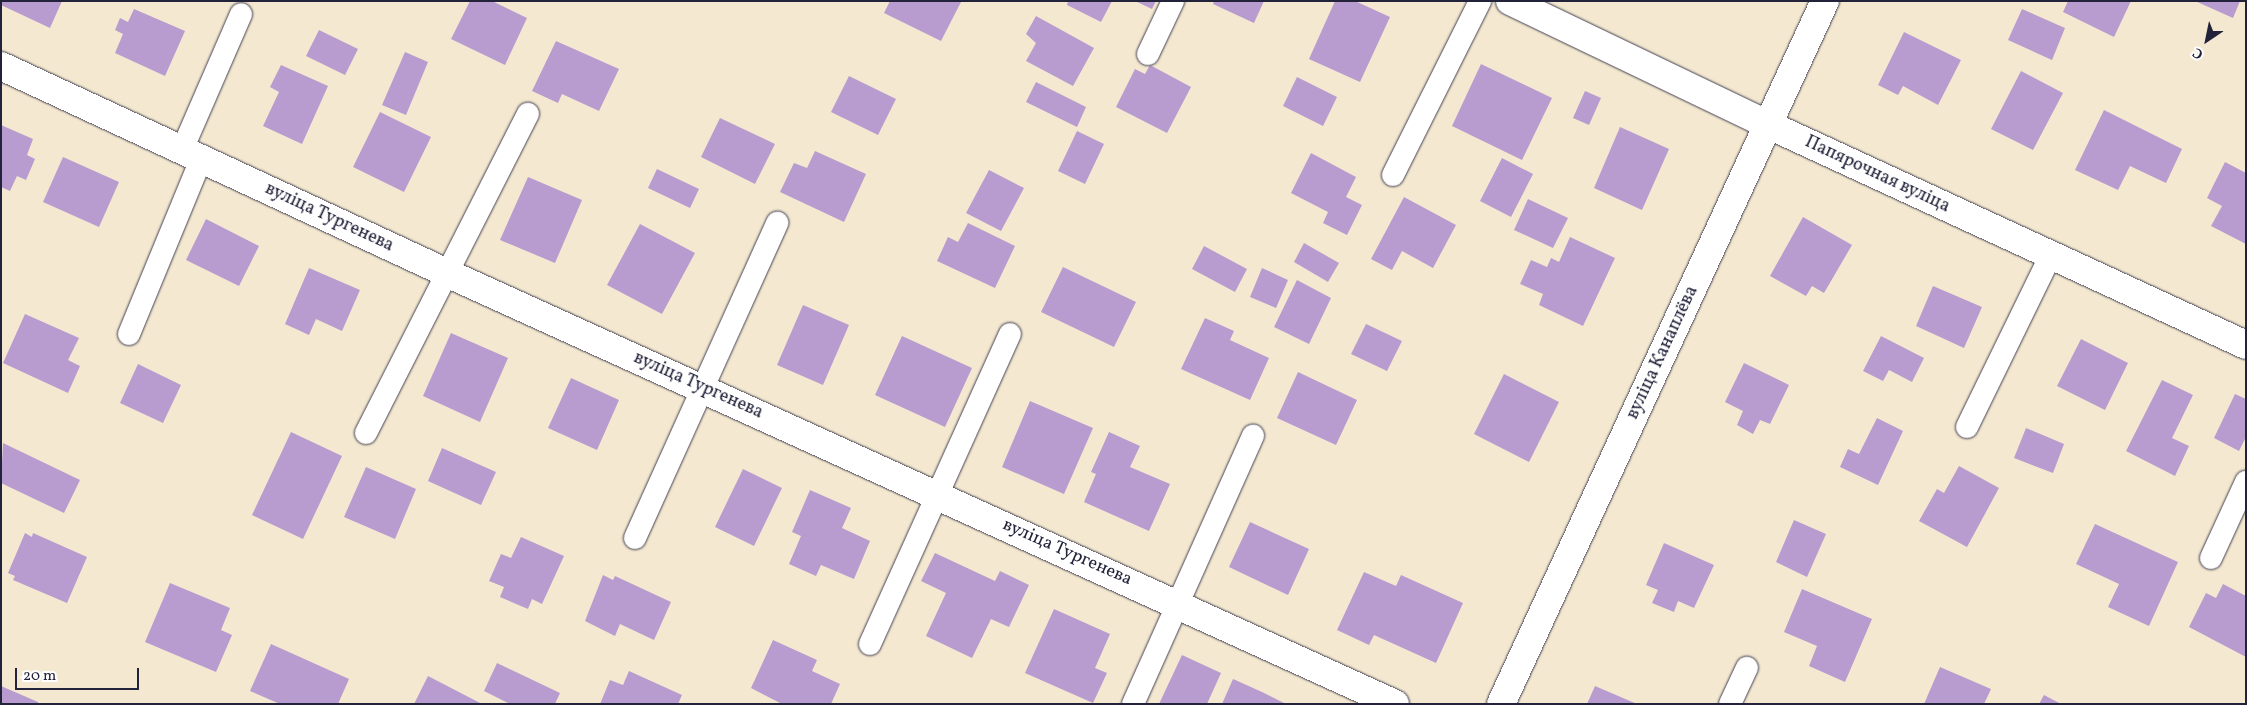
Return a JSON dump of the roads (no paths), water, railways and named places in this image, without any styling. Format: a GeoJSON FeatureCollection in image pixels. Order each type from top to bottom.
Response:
{"type":"FeatureCollection","features":[{"type":"Feature","properties":{"kind":"street","name":"Папярочная вуліца"},"geometry":{"type":"LineString","coordinates":[[1510,1],[1769,125],[2246,345]]}},
{"type":"Feature","properties":{"kind":"street","name":"вуліца Канаплёва"},"geometry":{"type":"LineString","coordinates":[[1501,704],[1825,1]]}},
{"type":"Feature","properties":{"kind":"street","name":"вуліца Тургенева"},"geometry":{"type":"LineString","coordinates":[[1,66],[449,274],[1178,603],[1395,704]]}},
{"type":"Feature","properties":{"kind":"lane"},"geometry":{"type":"LineString","coordinates":[[1148,54],[1173,1]]}},
{"type":"Feature","properties":{"kind":"lane"},"geometry":{"type":"LineString","coordinates":[[1393,175],[1480,1]]}},
{"type":"Feature","properties":{"kind":"lane"},"geometry":{"type":"LineString","coordinates":[[129,334],[241,14]]}},
{"type":"Feature","properties":{"kind":"lane"},"geometry":{"type":"LineString","coordinates":[[366,433],[449,274],[528,114]]}},
{"type":"Feature","properties":{"kind":"lane"},"geometry":{"type":"LineString","coordinates":[[634,538],[777,223]]}},
{"type":"Feature","properties":{"kind":"lane"},"geometry":{"type":"LineString","coordinates":[[1967,427],[2051,255]]}},
{"type":"Feature","properties":{"kind":"lane"},"geometry":{"type":"LineString","coordinates":[[870,644],[1010,334]]}},
{"type":"Feature","properties":{"kind":"lane"},"geometry":{"type":"LineString","coordinates":[[1133,704],[1252,436]]}},
{"type":"Feature","properties":{"kind":"lane"},"geometry":{"type":"LineString","coordinates":[[2211,558],[2246,482]]}},
{"type":"Feature","properties":{"kind":"lane"},"geometry":{"type":"LineString","coordinates":[[1730,704],[1747,668]]}}]}
